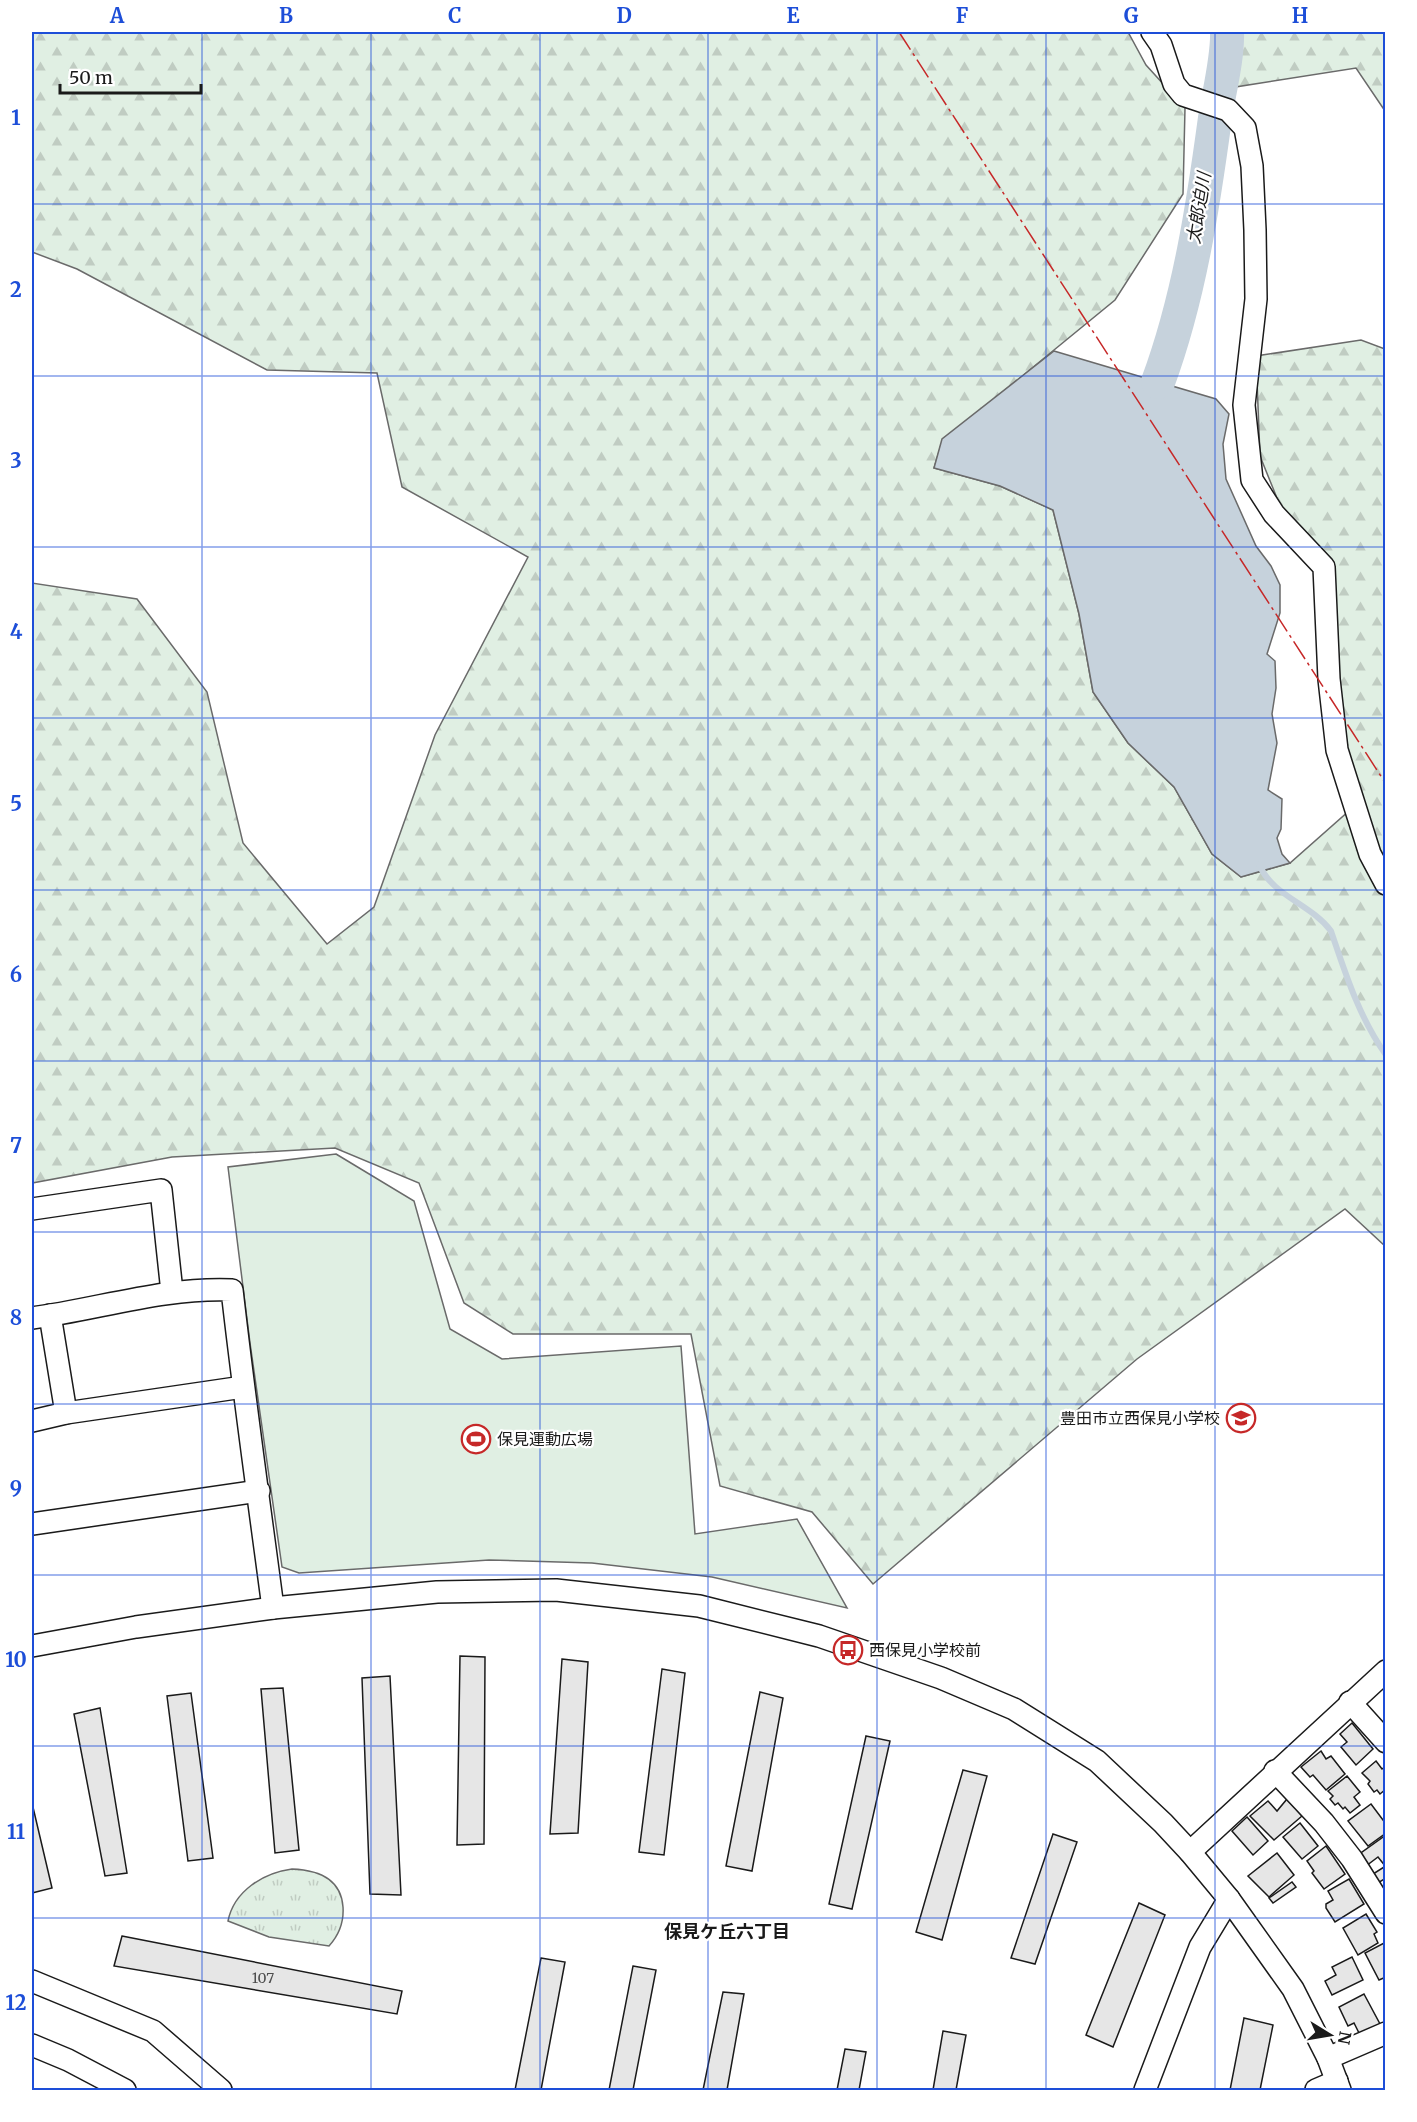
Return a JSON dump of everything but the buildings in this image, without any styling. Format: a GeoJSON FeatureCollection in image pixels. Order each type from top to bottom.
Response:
{"type":"FeatureCollection","features":[{"type":"Feature","properties":{"kind":"street"},"geometry":{"type":"LineString","coordinates":[[1152,32],[1161,45],[1174,84],[1183,95],[1228,110],[1245,128],[1252,166],[1256,299],[1244,405],[1252,480],[1274,514],[1324,567],[1329,679],[1337,750],[1370,854],[1386,884]]}},
{"type":"Feature","properties":{"kind":"street"},"geometry":{"type":"LineString","coordinates":[[32,1209],[161,1190],[172,1292]]}},
{"type":"Feature","properties":{"kind":"street"},"geometry":{"type":"LineString","coordinates":[[66,1413],[41,1317],[172,1292],[202,1289],[232,1290],[273,1608]]}},
{"type":"Feature","properties":{"kind":"street"},"geometry":{"type":"LineString","coordinates":[[32,1421],[66,1413],[243,1387]]}},
{"type":"Feature","properties":{"kind":"street"},"geometry":{"type":"LineString","coordinates":[[32,1524],[259,1491]]}},
{"type":"Feature","properties":{"kind":"street"},"geometry":{"type":"LineString","coordinates":[[32,1646],[136,1627],[273,1608],[437,1592],[556,1590],[699,1606],[819,1636],[941,1678],[1014,1709],[1097,1761],[1190,1852],[1229,1899],[1293,1989],[1328,2058],[1339,2086],[1316,2091]]}},
{"type":"Feature","properties":{"kind":"street"},"geometry":{"type":"LineString","coordinates":[[1190,1852],[1275,1771],[1386,1671]]}},
{"type":"Feature","properties":{"kind":"street"},"geometry":{"type":"LineString","coordinates":[[1350,1702],[1386,1742]]}},
{"type":"Feature","properties":{"kind":"street"},"geometry":{"type":"LineString","coordinates":[[1275,1771],[1323,1823],[1352,1859],[1386,1913]]}},
{"type":"Feature","properties":{"kind":"street"},"geometry":{"type":"LineString","coordinates":[[1145,2091],[1200,1947],[1229,1899]]}},
{"type":"Feature","properties":{"kind":"street"},"geometry":{"type":"LineString","coordinates":[[32,1981],[153,2031],[221,2091]]}},
{"type":"Feature","properties":{"kind":"street"},"geometry":{"type":"LineString","coordinates":[[1328,2058],[1386,2033]]}},
{"type":"Feature","properties":{"kind":"street"},"geometry":{"type":"LineString","coordinates":[[32,2045],[68,2060],[125,2091]]}},
{"type":"Feature","properties":{"kind":"green space"},"geometry":{"type":"Polygon","coordinates":[[[32,32],[1128,32],[1146,65],[1185,108],[1183,194],[1115,300],[943,439],[934,468],[1000,486],[1053,510],[1079,614],[1093,692],[1128,743],[1174,787],[1212,854],[1241,877],[1290,863],[1359,802],[1338,749],[1331,563],[1281,508],[1260,456],[1256,356],[1361,340],[1385,349],[1385,1246],[1345,1209],[1137,1359],[873,1584],[812,1512],[720,1486],[691,1334],[513,1334],[464,1303],[419,1183],[335,1148],[172,1157],[32,1183],[32,583],[137,599],[207,692],[243,843],[327,944],[374,907],[435,735],[528,557],[402,487],[377,373],[267,370],[77,269],[32,252],[32,32]]]}},
{"type":"Feature","properties":{"kind":"green space"},"geometry":{"type":"Polygon","coordinates":[[[1236,32],[1385,32],[1385,111],[1356,68],[1235,87],[1236,32]]]}},
{"type":"Feature","properties":{"kind":"green space","name":"保見運動広場"},"geometry":{"type":"Polygon","coordinates":[[[336,1154],[414,1201],[450,1329],[502,1359],[681,1346],[695,1534],[797,1519],[847,1608],[712,1577],[592,1563],[489,1560],[299,1573],[282,1567],[228,1167],[336,1154]]]}},
{"type":"Feature","properties":{"kind":"green space"},"geometry":{"type":"Polygon","coordinates":[[[292,1869],[319,1874],[333,1882],[338,1889],[343,1907],[343,1918],[336,1937],[329,1946],[269,1937],[228,1921],[236,1901],[251,1885],[281,1871],[292,1869]]]}},
{"type":"Feature","properties":{"kind":"shaded area"},"geometry":{"type":"Polygon","coordinates":[[[1054,351],[1216,399],[1229,414],[1223,444],[1226,479],[1256,546],[1271,566],[1280,585],[1280,613],[1267,654],[1275,661],[1276,688],[1272,714],[1277,743],[1268,790],[1282,799],[1281,829],[1277,838],[1282,854],[1290,863],[1241,877],[1212,854],[1174,787],[1128,743],[1093,692],[1079,614],[1053,510],[1000,486],[934,468],[942,439],[1054,351]]]}},
{"type":"Feature","properties":{"kind":"waterway","name":"太郎迫川"},"geometry":{"type":"LineString","coordinates":[[1158,382],[1178,318],[1194,252],[1225,63],[1227,32]]}},
{"type":"Feature","properties":{"kind":"waterway"},"geometry":{"type":"LineString","coordinates":[[1259,864],[1273,884],[1323,922],[1331,931],[1361,1011],[1386,1055]]}},
{"type":"Feature","properties":{"kind":"power"},"geometry":{"type":"LineString","coordinates":[[899,32],[1386,784]]}},
{"type":"Feature","properties":{"kind":"place","name":"豊田市立西保見小学校"},"geometry":{"type":"Point","coordinates":[1241,1418]}},
{"type":"Feature","properties":{"kind":"place","name":"保見運動広場"},"geometry":{"type":"Point","coordinates":[476,1439]}},
{"type":"Feature","properties":{"kind":"place","name":"西保見小学校前"},"geometry":{"type":"Point","coordinates":[848,1650]}},
{"type":"Feature","properties":{"kind":"district","name":"保見ケ丘六丁目"},"geometry":{"type":"Point","coordinates":[727,1932]}}]}
